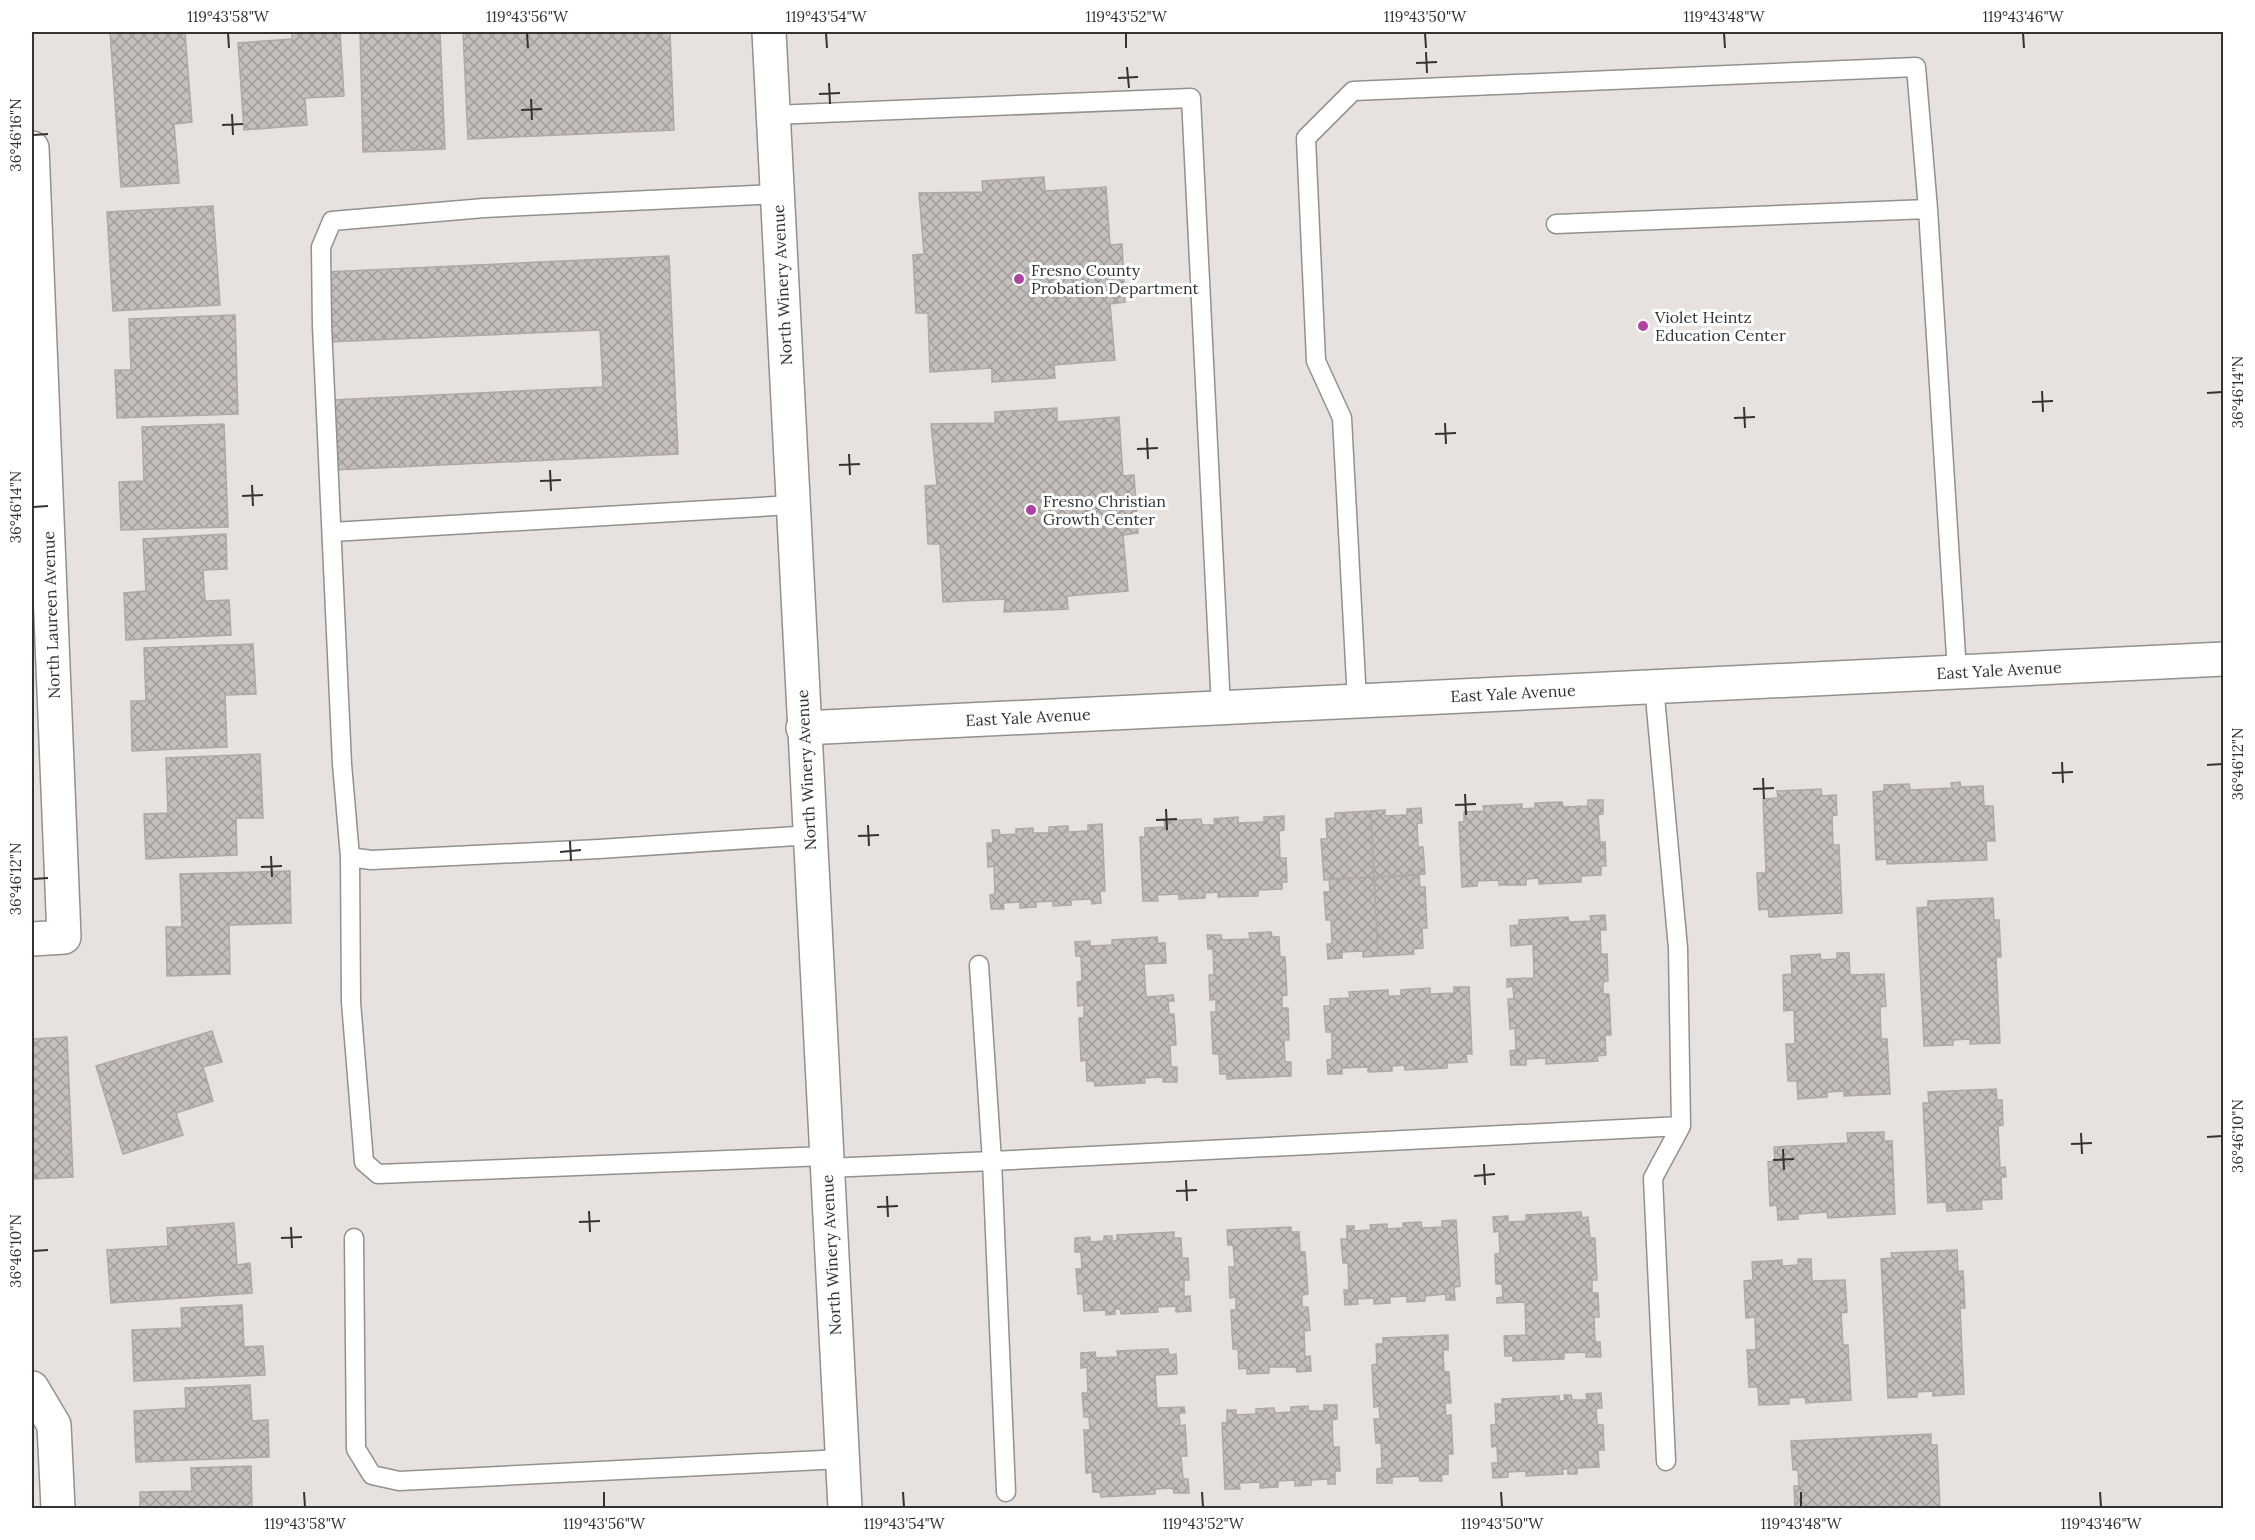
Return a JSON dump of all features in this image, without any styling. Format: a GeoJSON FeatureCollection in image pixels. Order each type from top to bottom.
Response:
{"type":"FeatureCollection","features":[{"type":"Feature","properties":{"kind":"street","name":"North Winery Avenue"},"geometry":{"type":"LineString","coordinates":[[770,32],[803,728],[811,835],[845,1509]]}},
{"type":"Feature","properties":{"kind":"street","name":"North Laureen Avenue"},"geometry":{"type":"LineString","coordinates":[[32,148],[64,937],[32,939]]}},
{"type":"Feature","properties":{"kind":"street","name":"East Yale Avenue"},"geometry":{"type":"LineString","coordinates":[[803,728],[2223,659]]}},
{"type":"Feature","properties":{"kind":"street"},"geometry":{"type":"LineString","coordinates":[[32,1388],[54,1425],[58,1509]]}},
{"type":"Feature","properties":{"kind":"lane"},"geometry":{"type":"LineString","coordinates":[[1357,701],[1342,418],[1316,361],[1306,138],[1353,91],[1916,67],[1928,209],[1957,672]]}},
{"type":"Feature","properties":{"kind":"lane"},"geometry":{"type":"LineString","coordinates":[[774,115],[1191,98],[1221,708]]}},
{"type":"Feature","properties":{"kind":"lane"},"geometry":{"type":"LineString","coordinates":[[777,194],[484,208],[332,221],[321,247],[342,764],[350,857],[351,1002],[364,1162],[378,1174],[826,1162],[992,1161],[1681,1126]]}},
{"type":"Feature","properties":{"kind":"lane"},"geometry":{"type":"LineString","coordinates":[[1556,224],[1928,209]]}},
{"type":"Feature","properties":{"kind":"lane"},"geometry":{"type":"LineString","coordinates":[[332,532],[792,505]]}},
{"type":"Feature","properties":{"kind":"lane"},"geometry":{"type":"LineString","coordinates":[[1654,686],[1678,948],[1681,1126],[1653,1178],[1666,1461]]}},
{"type":"Feature","properties":{"kind":"lane"},"geometry":{"type":"LineString","coordinates":[[350,857],[371,860],[599,849],[811,835]]}},
{"type":"Feature","properties":{"kind":"lane"},"geometry":{"type":"LineString","coordinates":[[979,965],[992,1161],[1006,1492]]}},
{"type":"Feature","properties":{"kind":"lane"},"geometry":{"type":"LineString","coordinates":[[354,1238],[356,1449],[372,1475],[399,1481],[842,1459]]}},
{"type":"Feature","properties":{"kind":"building"},"geometry":{"type":"Polygon","coordinates":[[[110,32],[185,32],[192,122],[174,124],[179,183],[121,187],[110,32]]]}},
{"type":"Feature","properties":{"kind":"building"},"geometry":{"type":"Polygon","coordinates":[[[292,32],[340,32],[344,96],[305,98],[307,125],[244,130],[238,43],[292,39],[292,32]]]}},
{"type":"Feature","properties":{"kind":"building"},"geometry":{"type":"Polygon","coordinates":[[[360,32],[440,32],[445,149],[363,152],[360,32]]]}},
{"type":"Feature","properties":{"kind":"building"},"geometry":{"type":"Polygon","coordinates":[[[463,32],[670,32],[674,130],[468,139],[463,32]]]}},
{"type":"Feature","properties":{"kind":"building","name":"Fresno County Probation Department"},"geometry":{"type":"Polygon","coordinates":[[[1044,177],[1045,191],[1106,187],[1110,245],[1122,244],[1125,302],[1110,304],[1115,360],[1054,365],[1055,378],[992,382],[992,368],[930,372],[928,313],[916,313],[913,255],[924,254],[919,193],[983,192],[982,181],[1044,177]]]}},
{"type":"Feature","properties":{"kind":"building"},"geometry":{"type":"Polygon","coordinates":[[[213,206],[220,305],[113,311],[107,212],[213,206]]]}},
{"type":"Feature","properties":{"kind":"building"},"geometry":{"type":"Polygon","coordinates":[[[669,256],[678,454],[335,470],[332,400],[603,387],[600,330],[329,342],[326,272],[669,256]]]}},
{"type":"Feature","properties":{"kind":"building"},"geometry":{"type":"Polygon","coordinates":[[[235,315],[238,414],[117,418],[115,370],[131,370],[129,319],[235,315]]]}},
{"type":"Feature","properties":{"kind":"building","name":"Fresno Christian Growth Center"},"geometry":{"type":"Polygon","coordinates":[[[1057,408],[1057,422],[1119,417],[1123,476],[1134,475],[1138,533],[1123,535],[1128,591],[1067,596],[1068,609],[1004,612],[1005,599],[943,602],[940,544],[928,544],[925,486],[937,485],[931,424],[995,423],[995,412],[1057,408]]]}},
{"type":"Feature","properties":{"kind":"building"},"geometry":{"type":"Polygon","coordinates":[[[224,424],[228,527],[121,530],[119,482],[144,481],[142,427],[224,424]]]}},
{"type":"Feature","properties":{"kind":"building"},"geometry":{"type":"Polygon","coordinates":[[[226,534],[227,569],[203,570],[205,601],[229,600],[231,635],[126,640],[124,593],[146,591],[143,539],[226,534]]]}},
{"type":"Feature","properties":{"kind":"building"},"geometry":{"type":"Polygon","coordinates":[[[253,644],[256,694],[225,695],[227,747],[132,751],[131,701],[146,701],[144,648],[253,644]]]}},
{"type":"Feature","properties":{"kind":"building"},"geometry":{"type":"Polygon","coordinates":[[[260,754],[263,818],[236,818],[237,855],[146,859],[144,814],[168,813],[166,758],[260,754]]]}},
{"type":"Feature","properties":{"kind":"building"},"geometry":{"type":"Polygon","coordinates":[[[1960,782],[1961,787],[1983,786],[1984,806],[1993,806],[1995,841],[1986,841],[1987,860],[1887,864],[1887,859],[1876,860],[1873,792],[1884,791],[1884,785],[1909,784],[1910,790],[1952,788],[1951,783],[1960,782]]]}},
{"type":"Feature","properties":{"kind":"building"},"geometry":{"type":"Polygon","coordinates":[[[1821,789],[1822,796],[1836,795],[1837,815],[1832,816],[1833,845],[1839,845],[1842,913],[1769,917],[1768,909],[1759,910],[1757,873],[1766,873],[1763,799],[1778,798],[1777,791],[1821,789]]]}},
{"type":"Feature","properties":{"kind":"building"},"geometry":{"type":"Polygon","coordinates":[[[1588,800],[1603,800],[1603,814],[1598,815],[1600,842],[1605,842],[1606,866],[1601,866],[1601,875],[1581,876],[1581,882],[1539,884],[1539,878],[1526,879],[1526,885],[1499,885],[1499,880],[1477,881],[1477,886],[1462,887],[1459,822],[1464,822],[1464,812],[1484,811],[1483,806],[1522,804],[1522,809],[1535,808],[1535,803],[1562,802],[1563,807],[1588,806],[1588,800]]]}},
{"type":"Feature","properties":{"kind":"building"},"geometry":{"type":"Polygon","coordinates":[[[1421,808],[1422,823],[1417,823],[1418,847],[1423,847],[1425,874],[1374,877],[1371,811],[1385,810],[1385,816],[1407,815],[1407,809],[1421,808]]]}},
{"type":"Feature","properties":{"kind":"building"},"geometry":{"type":"Polygon","coordinates":[[[1371,811],[1374,877],[1324,880],[1321,839],[1327,839],[1326,819],[1335,818],[1335,813],[1371,811]]]}},
{"type":"Feature","properties":{"kind":"building"},"geometry":{"type":"Polygon","coordinates":[[[1284,816],[1284,830],[1279,831],[1280,858],[1286,858],[1287,882],[1282,882],[1282,889],[1258,890],[1258,896],[1218,897],[1218,892],[1205,893],[1205,898],[1179,899],[1179,894],[1157,895],[1158,901],[1143,901],[1140,837],[1145,837],[1145,828],[1165,827],[1164,821],[1201,819],[1202,825],[1215,825],[1214,819],[1238,817],[1238,823],[1264,822],[1264,817],[1284,816]]]}},
{"type":"Feature","properties":{"kind":"building"},"geometry":{"type":"Polygon","coordinates":[[[1102,824],[1105,891],[1100,891],[1101,903],[1092,904],[1091,899],[1071,900],[1071,905],[1053,906],[1053,901],[1036,902],[1036,907],[1020,908],[1020,902],[1003,903],[1004,909],[991,909],[990,895],[995,894],[994,866],[988,867],[987,843],[993,843],[992,830],[999,830],[1000,835],[1016,834],[1016,829],[1033,828],[1033,833],[1049,833],[1049,827],[1068,826],[1068,832],[1088,831],[1088,825],[1102,824]]]}},
{"type":"Feature","properties":{"kind":"building"},"geometry":{"type":"Polygon","coordinates":[[[290,871],[291,923],[229,925],[230,974],[167,976],[166,927],[182,927],[180,874],[290,871]]]}},
{"type":"Feature","properties":{"kind":"building"},"geometry":{"type":"Polygon","coordinates":[[[1419,875],[1420,887],[1425,887],[1427,928],[1422,928],[1423,948],[1413,949],[1414,954],[1378,956],[1374,877],[1419,875]]]}},
{"type":"Feature","properties":{"kind":"building"},"geometry":{"type":"Polygon","coordinates":[[[1374,877],[1378,956],[1363,957],[1363,951],[1342,952],[1342,958],[1328,959],[1327,944],[1332,944],[1331,920],[1326,920],[1324,892],[1330,892],[1329,879],[1374,877]]]}},
{"type":"Feature","properties":{"kind":"building"},"geometry":{"type":"Polygon","coordinates":[[[1993,898],[1994,920],[1999,920],[2001,957],[1996,957],[2000,1043],[1970,1044],[1970,1039],[1953,1040],[1953,1045],[1924,1046],[1917,908],[1928,907],[1928,901],[1993,898]]]}},
{"type":"Feature","properties":{"kind":"building"},"geometry":{"type":"Polygon","coordinates":[[[1605,915],[1606,930],[1600,930],[1601,954],[1607,954],[1608,981],[1603,982],[1603,994],[1609,994],[1611,1035],[1605,1035],[1606,1055],[1597,1056],[1598,1061],[1546,1064],[1546,1058],[1526,1059],[1526,1065],[1511,1065],[1510,1051],[1516,1050],[1515,1028],[1510,1029],[1508,999],[1514,999],[1513,986],[1507,987],[1507,979],[1534,978],[1533,944],[1511,946],[1510,926],[1519,925],[1519,920],[1568,917],[1569,922],[1591,921],[1590,916],[1605,915]]]}},
{"type":"Feature","properties":{"kind":"building"},"geometry":{"type":"Polygon","coordinates":[[[1271,932],[1272,937],[1279,937],[1280,957],[1285,957],[1287,995],[1282,996],[1282,1008],[1288,1008],[1289,1040],[1284,1040],[1285,1062],[1291,1062],[1291,1076],[1227,1079],[1227,1074],[1220,1074],[1219,1054],[1213,1054],[1211,1012],[1216,1012],[1216,999],[1210,1000],[1209,975],[1214,975],[1213,949],[1208,949],[1207,935],[1221,935],[1222,940],[1250,939],[1249,933],[1271,932]]]}},
{"type":"Feature","properties":{"kind":"building"},"geometry":{"type":"Polygon","coordinates":[[[1157,937],[1158,943],[1165,943],[1166,963],[1144,964],[1146,997],[1173,995],[1174,1001],[1168,1001],[1169,1014],[1174,1014],[1176,1045],[1170,1045],[1171,1067],[1177,1067],[1177,1082],[1163,1082],[1163,1077],[1144,1078],[1145,1083],[1095,1086],[1094,1081],[1087,1081],[1086,1060],[1081,1061],[1079,1018],[1084,1018],[1084,1005],[1078,1006],[1077,982],[1082,981],[1081,956],[1076,956],[1075,942],[1090,941],[1090,946],[1112,945],[1112,940],[1157,937]]]}},
{"type":"Feature","properties":{"kind":"building"},"geometry":{"type":"Polygon","coordinates":[[[1837,953],[1849,953],[1850,975],[1884,974],[1886,1006],[1880,1007],[1881,1039],[1887,1039],[1890,1094],[1844,1096],[1844,1091],[1827,1092],[1827,1097],[1798,1099],[1797,1081],[1788,1081],[1786,1044],[1795,1044],[1794,1010],[1784,1011],[1783,975],[1792,974],[1791,956],[1820,954],[1821,960],[1837,959],[1837,953]]]}},
{"type":"Feature","properties":{"kind":"building"},"geometry":{"type":"Polygon","coordinates":[[[1454,987],[1469,987],[1472,1054],[1466,1054],[1467,1062],[1447,1063],[1447,1068],[1405,1070],[1404,1065],[1392,1066],[1392,1071],[1368,1072],[1368,1067],[1342,1068],[1342,1074],[1328,1074],[1327,1060],[1332,1059],[1332,1032],[1326,1032],[1324,1006],[1330,1006],[1330,999],[1350,998],[1349,992],[1388,990],[1388,996],[1401,996],[1401,990],[1430,988],[1430,994],[1454,993],[1454,987]]]}},
{"type":"Feature","properties":{"kind":"building"},"geometry":{"type":"Polygon","coordinates":[[[212,1031],[222,1062],[203,1067],[213,1101],[176,1113],[183,1135],[123,1154],[96,1066],[212,1031]]]}},
{"type":"Feature","properties":{"kind":"building"},"geometry":{"type":"Polygon","coordinates":[[[67,1037],[73,1177],[32,1179],[32,1039],[67,1037]]]}},
{"type":"Feature","properties":{"kind":"building"},"geometry":{"type":"Polygon","coordinates":[[[1996,1089],[1997,1100],[2002,1100],[2003,1125],[1998,1126],[2000,1168],[2005,1167],[2006,1177],[2001,1177],[2002,1199],[1981,1200],[1982,1209],[1947,1211],[1946,1202],[1928,1203],[1923,1103],[1929,1103],[1928,1092],[1996,1089]]]}},
{"type":"Feature","properties":{"kind":"building"},"geometry":{"type":"Polygon","coordinates":[[[1884,1132],[1884,1141],[1892,1141],[1895,1214],[1828,1218],[1827,1212],[1798,1214],[1798,1219],[1778,1220],[1777,1205],[1770,1206],[1768,1162],[1775,1161],[1774,1147],[1848,1143],[1847,1133],[1884,1132]]]}},
{"type":"Feature","properties":{"kind":"building"},"geometry":{"type":"Polygon","coordinates":[[[1581,1212],[1582,1218],[1588,1217],[1590,1238],[1595,1238],[1597,1280],[1592,1280],[1592,1293],[1598,1293],[1599,1317],[1594,1317],[1595,1342],[1600,1342],[1601,1357],[1586,1357],[1586,1352],[1564,1353],[1564,1359],[1513,1361],[1513,1356],[1505,1356],[1504,1336],[1526,1335],[1525,1302],[1497,1303],[1497,1298],[1503,1297],[1502,1284],[1496,1284],[1495,1254],[1500,1253],[1499,1231],[1494,1232],[1493,1217],[1508,1216],[1508,1222],[1526,1221],[1526,1215],[1581,1212]]]}},
{"type":"Feature","properties":{"kind":"building"},"geometry":{"type":"Polygon","coordinates":[[[1456,1220],[1460,1286],[1454,1287],[1455,1300],[1446,1300],[1446,1294],[1425,1296],[1425,1301],[1407,1302],[1407,1296],[1390,1297],[1390,1303],[1374,1304],[1374,1298],[1357,1299],[1358,1304],[1345,1305],[1344,1290],[1349,1290],[1348,1263],[1343,1263],[1341,1239],[1347,1239],[1347,1226],[1354,1226],[1354,1231],[1371,1230],[1370,1225],[1387,1224],[1387,1229],[1403,1228],[1403,1223],[1421,1222],[1422,1228],[1442,1227],[1442,1221],[1456,1220]]]}},
{"type":"Feature","properties":{"kind":"building"},"geometry":{"type":"Polygon","coordinates":[[[234,1223],[237,1265],[250,1263],[252,1293],[111,1303],[107,1250],[168,1246],[167,1228],[234,1223]]]}},
{"type":"Feature","properties":{"kind":"building"},"geometry":{"type":"Polygon","coordinates":[[[1291,1227],[1291,1232],[1299,1232],[1300,1252],[1305,1252],[1308,1294],[1302,1295],[1302,1307],[1308,1307],[1310,1330],[1304,1331],[1305,1357],[1310,1356],[1311,1371],[1297,1372],[1296,1367],[1269,1367],[1269,1373],[1247,1374],[1247,1368],[1239,1369],[1238,1349],[1233,1349],[1231,1310],[1236,1310],[1236,1297],[1230,1298],[1229,1267],[1235,1267],[1233,1245],[1228,1245],[1227,1230],[1291,1227]]]}},
{"type":"Feature","properties":{"kind":"building"},"geometry":{"type":"Polygon","coordinates":[[[1174,1232],[1174,1238],[1181,1238],[1182,1258],[1188,1258],[1189,1280],[1184,1280],[1184,1297],[1190,1296],[1191,1311],[1176,1312],[1176,1306],[1157,1307],[1158,1312],[1121,1314],[1120,1309],[1115,1309],[1115,1314],[1106,1315],[1106,1310],[1084,1311],[1083,1294],[1078,1294],[1076,1269],[1082,1269],[1081,1252],[1075,1252],[1075,1238],[1090,1237],[1090,1242],[1104,1241],[1104,1236],[1112,1236],[1112,1241],[1117,1241],[1117,1235],[1174,1232]]]}},
{"type":"Feature","properties":{"kind":"building"},"geometry":{"type":"Polygon","coordinates":[[[1957,1250],[1958,1272],[1963,1271],[1965,1308],[1960,1308],[1964,1394],[1933,1396],[1933,1391],[1917,1392],[1917,1397],[1888,1398],[1881,1259],[1892,1258],[1891,1253],[1957,1250]]]}},
{"type":"Feature","properties":{"kind":"building"},"geometry":{"type":"Polygon","coordinates":[[[1798,1259],[1811,1259],[1812,1281],[1845,1280],[1847,1312],[1841,1313],[1843,1345],[1848,1345],[1851,1400],[1806,1403],[1805,1397],[1789,1398],[1789,1404],[1759,1405],[1758,1387],[1749,1387],[1747,1350],[1756,1350],[1755,1317],[1746,1318],[1744,1281],[1753,1280],[1752,1262],[1782,1260],[1782,1266],[1798,1265],[1798,1259]]]}},
{"type":"Feature","properties":{"kind":"building"},"geometry":{"type":"Polygon","coordinates":[[[242,1305],[244,1347],[263,1346],[265,1375],[134,1381],[132,1330],[182,1328],[181,1308],[242,1305]]]}},
{"type":"Feature","properties":{"kind":"building"},"geometry":{"type":"Polygon","coordinates":[[[1448,1335],[1448,1350],[1443,1350],[1444,1372],[1449,1372],[1451,1403],[1445,1403],[1446,1416],[1451,1415],[1453,1454],[1448,1454],[1448,1474],[1441,1475],[1442,1481],[1420,1481],[1419,1476],[1392,1477],[1392,1483],[1377,1483],[1377,1469],[1382,1468],[1381,1443],[1376,1443],[1374,1419],[1380,1419],[1379,1406],[1374,1407],[1372,1365],[1377,1364],[1376,1344],[1383,1344],[1383,1338],[1448,1335]]]}},
{"type":"Feature","properties":{"kind":"building"},"geometry":{"type":"Polygon","coordinates":[[[1168,1349],[1169,1355],[1176,1354],[1177,1374],[1155,1375],[1157,1408],[1184,1407],[1185,1413],[1179,1413],[1180,1426],[1185,1425],[1187,1456],[1181,1456],[1183,1479],[1188,1479],[1189,1493],[1174,1493],[1173,1488],[1155,1489],[1155,1494],[1101,1497],[1100,1492],[1093,1492],[1092,1472],[1086,1473],[1084,1430],[1090,1430],[1089,1417],[1084,1417],[1082,1393],[1088,1393],[1087,1367],[1081,1368],[1081,1353],[1095,1352],[1096,1358],[1118,1357],[1117,1351],[1168,1349]]]}},
{"type":"Feature","properties":{"kind":"building"},"geometry":{"type":"Polygon","coordinates":[[[250,1385],[252,1421],[268,1420],[269,1457],[136,1462],[134,1411],[186,1408],[185,1388],[250,1385]]]}},
{"type":"Feature","properties":{"kind":"building"},"geometry":{"type":"Polygon","coordinates":[[[1601,1393],[1602,1408],[1596,1408],[1597,1425],[1603,1425],[1604,1450],[1598,1450],[1599,1467],[1577,1468],[1577,1474],[1568,1474],[1568,1469],[1562,1469],[1563,1474],[1526,1476],[1526,1471],[1508,1472],[1508,1477],[1493,1478],[1492,1463],[1498,1463],[1497,1446],[1492,1447],[1491,1425],[1496,1424],[1495,1404],[1502,1404],[1502,1399],[1559,1396],[1559,1401],[1565,1401],[1564,1395],[1571,1395],[1572,1400],[1587,1400],[1586,1394],[1601,1393]]]}},
{"type":"Feature","properties":{"kind":"building"},"geometry":{"type":"Polygon","coordinates":[[[1324,1405],[1337,1405],[1337,1419],[1332,1420],[1333,1447],[1339,1447],[1340,1471],[1335,1471],[1335,1484],[1328,1484],[1328,1479],[1311,1480],[1311,1485],[1295,1486],[1295,1480],[1278,1481],[1278,1487],[1260,1488],[1260,1482],[1239,1483],[1240,1489],[1225,1489],[1222,1423],[1227,1423],[1227,1410],[1236,1410],[1236,1415],[1256,1414],[1256,1409],[1274,1408],[1275,1413],[1291,1412],[1291,1407],[1308,1406],[1308,1411],[1324,1411],[1324,1405]]]}},
{"type":"Feature","properties":{"kind":"building"},"geometry":{"type":"Polygon","coordinates":[[[1931,1434],[1931,1445],[1937,1445],[1940,1508],[1795,1508],[1794,1486],[1799,1486],[1798,1470],[1793,1470],[1791,1441],[1931,1434]]]}},
{"type":"Feature","properties":{"kind":"building"},"geometry":{"type":"Polygon","coordinates":[[[251,1466],[252,1508],[140,1508],[140,1492],[192,1491],[191,1468],[251,1466]]]}},
{"type":"Feature","properties":{"kind":"place","name":"Fresno County Probation Department"},"geometry":{"type":"Point","coordinates":[1019,279]}},
{"type":"Feature","properties":{"kind":"place","name":"Violet Heintz Education Center"},"geometry":{"type":"Point","coordinates":[1643,326]}},
{"type":"Feature","properties":{"kind":"place","name":"Fresno Christian Growth Center"},"geometry":{"type":"Point","coordinates":[1031,510]}}]}
